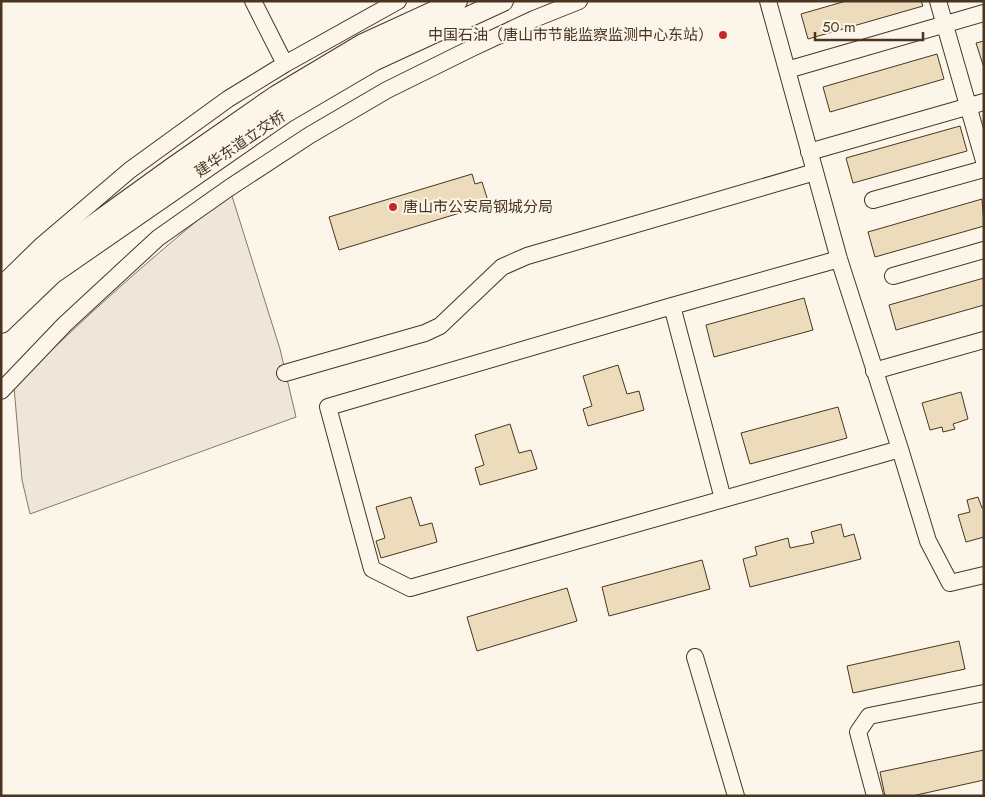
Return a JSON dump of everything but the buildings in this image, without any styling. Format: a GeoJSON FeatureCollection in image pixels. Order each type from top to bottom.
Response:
{"type":"FeatureCollection","features":[{"type":"Feature","properties":{"kind":"main road","name":"建华东道立交桥"},"geometry":{"type":"LineString","coordinates":[[1,301],[46,259],[276,96],[363,44],[457,1]]}},
{"type":"Feature","properties":{"kind":"main road","name":"建华东道立交桥"},"geometry":{"type":"LineString","coordinates":[[1,323],[52,274],[286,112],[374,61],[503,1]]}},
{"type":"Feature","properties":{"kind":"street"},"geometry":{"type":"LineString","coordinates":[[253,1],[284,64]]}},
{"type":"Feature","properties":{"kind":"street"},"geometry":{"type":"LineString","coordinates":[[1,285],[42,245],[130,170],[228,99],[284,64],[398,1]]}},
{"type":"Feature","properties":{"kind":"street"},"geometry":{"type":"LineString","coordinates":[[1,391],[65,324],[158,238],[228,188],[310,136],[388,90],[534,19],[579,1]]}},
{"type":"Feature","properties":{"kind":"street"},"geometry":{"type":"LineString","coordinates":[[768,1],[838,260],[928,541],[950,583],[984,575]]}},
{"type":"Feature","properties":{"kind":"street"},"geometry":{"type":"LineString","coordinates":[[938,1],[976,104],[984,161]]}},
{"type":"Feature","properties":{"kind":"street"},"geometry":{"type":"LineString","coordinates":[[787,70],[984,13]]}},
{"type":"Feature","properties":{"kind":"street"},"geometry":{"type":"LineString","coordinates":[[809,152],[976,104]]}},
{"type":"Feature","properties":{"kind":"street"},"geometry":{"type":"LineString","coordinates":[[873,200],[984,169]]}},
{"type":"Feature","properties":{"kind":"street"},"geometry":{"type":"LineString","coordinates":[[286,373],[425,333],[440,326],[502,267],[527,256],[815,172]]}},
{"type":"Feature","properties":{"kind":"street"},"geometry":{"type":"LineString","coordinates":[[893,276],[984,250]]}},
{"type":"Feature","properties":{"kind":"street"},"geometry":{"type":"LineString","coordinates":[[838,260],[672,306],[328,407],[372,570],[410,588],[900,449]]}},
{"type":"Feature","properties":{"kind":"street"},"geometry":{"type":"LineString","coordinates":[[672,306],[723,498]]}},
{"type":"Feature","properties":{"kind":"street"},"geometry":{"type":"LineString","coordinates":[[874,371],[984,340]]}},
{"type":"Feature","properties":{"kind":"street"},"geometry":{"type":"LineString","coordinates":[[695,657],[736,796]]}},
{"type":"Feature","properties":{"kind":"street"},"geometry":{"type":"LineString","coordinates":[[875,796],[858,732],[869,716],[984,693]]}},
{"type":"Feature","properties":{"kind":"shaded area"},"geometry":{"type":"Polygon","coordinates":[[[231,193],[280,349],[296,417],[30,514],[22,480],[14,387],[120,287],[231,193]]]}},
{"type":"Feature","properties":{"kind":"place","name":"中国石油（唐山市节能监察监测中心东站）"},"geometry":{"type":"Point","coordinates":[723,35]}},
{"type":"Feature","properties":{"kind":"place","name":"唐山市公安局钢城分局"},"geometry":{"type":"Point","coordinates":[393,207]}}]}
